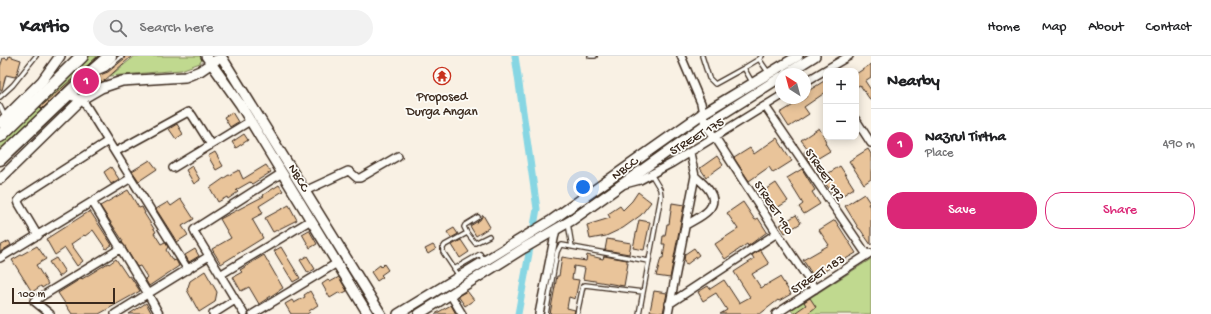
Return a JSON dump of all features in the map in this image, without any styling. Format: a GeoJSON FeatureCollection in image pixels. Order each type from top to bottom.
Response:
{"type":"FeatureCollection","features":[{"type":"Feature","properties":{"kind":"main road"},"geometry":{"type":"LineString","coordinates":[[0,159],[84,78],[110,56]]}},
{"type":"Feature","properties":{"kind":"main road"},"geometry":{"type":"LineString","coordinates":[[0,136],[79,58]]}},
{"type":"Feature","properties":{"kind":"street"},"geometry":{"type":"LineString","coordinates":[[3,120],[42,81],[60,56]]}},
{"type":"Feature","properties":{"kind":"street"},"geometry":{"type":"LineString","coordinates":[[0,179],[82,99],[101,88],[122,81],[185,77],[194,75],[209,60],[221,56],[381,314]]}},
{"type":"Feature","properties":{"kind":"street"},"geometry":{"type":"LineString","coordinates":[[681,56],[701,103],[705,125]]}},
{"type":"Feature","properties":{"kind":"street"},"geometry":{"type":"LineString","coordinates":[[540,314],[554,227],[702,114],[798,56]]}},
{"type":"Feature","properties":{"kind":"street"},"geometry":{"type":"LineString","coordinates":[[796,68],[815,56]]}},
{"type":"Feature","properties":{"kind":"street"},"geometry":{"type":"LineString","coordinates":[[832,68],[849,56]]}},
{"type":"Feature","properties":{"kind":"street","name":"NBCC"},"geometry":{"type":"LineString","coordinates":[[209,60],[250,121],[368,314]]}},
{"type":"Feature","properties":{"kind":"street"},"geometry":{"type":"LineString","coordinates":[[811,79],[823,74]]}},
{"type":"Feature","properties":{"kind":"street","name":"NBCC"},"geometry":{"type":"LineString","coordinates":[[521,244],[537,235],[567,222],[705,125],[775,81]]}},
{"type":"Feature","properties":{"kind":"street"},"geometry":{"type":"LineString","coordinates":[[66,95],[82,99],[188,270]]}},
{"type":"Feature","properties":{"kind":"street","name":"STREET 175"},"geometry":{"type":"LineString","coordinates":[[620,185],[640,180],[690,153],[775,100]]}},
{"type":"Feature","properties":{"kind":"street","name":"STREET 192"},"geometry":{"type":"LineString","coordinates":[[766,106],[869,254]]}},
{"type":"Feature","properties":{"kind":"street"},"geometry":{"type":"LineString","coordinates":[[115,152],[188,112],[192,115],[211,145]]}},
{"type":"Feature","properties":{"kind":"street"},"geometry":{"type":"LineString","coordinates":[[173,168],[250,121]]}},
{"type":"Feature","properties":{"kind":"street","name":"STREET 190"},"geometry":{"type":"LineString","coordinates":[[705,125],[815,289]]}},
{"type":"Feature","properties":{"kind":"street"},"geometry":{"type":"LineString","coordinates":[[859,125],[871,143]]}},
{"type":"Feature","properties":{"kind":"street"},"geometry":{"type":"LineString","coordinates":[[38,236],[18,201],[21,197],[108,142]]}},
{"type":"Feature","properties":{"kind":"street"},"geometry":{"type":"LineString","coordinates":[[668,314],[695,176],[690,153]]}},
{"type":"Feature","properties":{"kind":"street"},"geometry":{"type":"LineString","coordinates":[[305,191],[348,172],[357,178],[360,178],[398,156]]}},
{"type":"Feature","properties":{"kind":"street"},"geometry":{"type":"LineString","coordinates":[[244,314],[194,230],[282,173]]}},
{"type":"Feature","properties":{"kind":"street"},"geometry":{"type":"LineString","coordinates":[[686,225],[707,212],[712,205],[713,198],[710,192],[695,176]]}},
{"type":"Feature","properties":{"kind":"street"},"geometry":{"type":"LineString","coordinates":[[0,258],[131,178]]}},
{"type":"Feature","properties":{"kind":"street"},"geometry":{"type":"LineString","coordinates":[[92,203],[159,314]]}},
{"type":"Feature","properties":{"kind":"street"},"geometry":{"type":"LineString","coordinates":[[220,275],[311,220]]}},
{"type":"Feature","properties":{"kind":"street"},"geometry":{"type":"LineString","coordinates":[[669,304],[777,233]]}},
{"type":"Feature","properties":{"kind":"street"},"geometry":{"type":"LineString","coordinates":[[398,314],[457,273],[521,244]]}},
{"type":"Feature","properties":{"kind":"street"},"geometry":{"type":"LineString","coordinates":[[419,314],[521,244]]}},
{"type":"Feature","properties":{"kind":"street"},"geometry":{"type":"LineString","coordinates":[[50,314],[34,301],[120,248]]}},
{"type":"Feature","properties":{"kind":"street","name":"STREET 183"},"geometry":{"type":"LineString","coordinates":[[776,314],[787,311],[815,289],[869,254]]}},
{"type":"Feature","properties":{"kind":"street"},"geometry":{"type":"LineString","coordinates":[[115,314],[209,256]]}},
{"type":"Feature","properties":{"kind":"street"},"geometry":{"type":"LineString","coordinates":[[253,314],[337,263]]}},
{"type":"Feature","properties":{"kind":"street"},"geometry":{"type":"LineString","coordinates":[[450,294],[462,314]]}},
{"type":"Feature","properties":{"kind":"street"},"geometry":{"type":"LineString","coordinates":[[213,314],[235,300]]}},
{"type":"Feature","properties":{"kind":"lane"},"geometry":{"type":"LineString","coordinates":[[0,97],[13,85],[36,56]]}},
{"type":"Feature","properties":{"kind":"lane"},"geometry":{"type":"LineString","coordinates":[[84,78],[106,69],[122,56]]}},
{"type":"Feature","properties":{"kind":"lane"},"geometry":{"type":"LineString","coordinates":[[590,56],[595,56]]}},
{"type":"Feature","properties":{"kind":"lane"},"geometry":{"type":"LineString","coordinates":[[702,56],[709,78],[715,84],[761,57],[769,74]]}},
{"type":"Feature","properties":{"kind":"lane"},"geometry":{"type":"LineString","coordinates":[[744,68],[753,83]]}},
{"type":"Feature","properties":{"kind":"lane"},"geometry":{"type":"LineString","coordinates":[[0,106],[3,120]]}},
{"type":"Feature","properties":{"kind":"lane"},"geometry":{"type":"LineString","coordinates":[[638,314],[661,196],[657,183],[651,174]]}},
{"type":"Feature","properties":{"kind":"lane"},"geometry":{"type":"LineString","coordinates":[[478,217],[465,225],[464,227],[466,233],[475,243],[489,236]]}},
{"type":"Feature","properties":{"kind":"lane"},"geometry":{"type":"LineString","coordinates":[[567,222],[572,247]]}},
{"type":"Feature","properties":{"kind":"lane"},"geometry":{"type":"LineString","coordinates":[[457,273],[443,252],[443,248],[445,245],[466,233]]}},
{"type":"Feature","properties":{"kind":"lane"},"geometry":{"type":"LineString","coordinates":[[546,314],[557,252],[560,246],[562,245],[648,261]]}},
{"type":"Feature","properties":{"kind":"lane"},"geometry":{"type":"LineString","coordinates":[[577,314],[583,286],[585,285],[643,292]]}},
{"type":"Feature","properties":{"kind":"green space"},"geometry":{"type":"Polygon","coordinates":[[[88,56],[98,56],[0,152],[0,140],[88,56]]]}},
{"type":"Feature","properties":{"kind":"green space"},"geometry":{"type":"Polygon","coordinates":[[[135,56],[201,56],[202,59],[200,63],[181,70],[110,76],[135,56]]]}},
{"type":"Feature","properties":{"kind":"green space"},"geometry":{"type":"Polygon","coordinates":[[[871,259],[871,314],[794,314],[791,310],[871,259]]]}},
{"type":"Feature","properties":{"kind":"building"},"geometry":{"type":"Polygon","coordinates":[[[9,56],[21,60],[15,77],[6,75],[2,90],[0,90],[0,67],[3,58],[8,59],[9,56]]]}},
{"type":"Feature","properties":{"kind":"building"},"geometry":{"type":"Polygon","coordinates":[[[98,56],[42,109],[40,107],[45,103],[98,56]]]}},
{"type":"Feature","properties":{"kind":"building"},"geometry":{"type":"Polygon","coordinates":[[[125,56],[132,56],[104,81],[80,93],[100,75],[108,72],[124,59],[125,56]]]}},
{"type":"Feature","properties":{"kind":"building"},"geometry":{"type":"Polygon","coordinates":[[[871,64],[871,77],[865,81],[871,90],[871,101],[859,86],[859,72],[871,64]]]}},
{"type":"Feature","properties":{"kind":"building"},"geometry":{"type":"Polygon","coordinates":[[[823,82],[823,94],[811,102],[811,89],[823,82]]]}},
{"type":"Feature","properties":{"kind":"building"},"geometry":{"type":"Polygon","coordinates":[[[795,104],[808,104],[804,107],[809,114],[789,127],[780,113],[795,104]]]}},
{"type":"Feature","properties":{"kind":"building"},"geometry":{"type":"Polygon","coordinates":[[[232,112],[238,122],[230,127],[224,117],[232,112]]]}},
{"type":"Feature","properties":{"kind":"building"},"geometry":{"type":"Polygon","coordinates":[[[177,124],[183,134],[176,139],[169,129],[177,124]]]}},
{"type":"Feature","properties":{"kind":"building"},"geometry":{"type":"Polygon","coordinates":[[[819,128],[823,135],[823,140],[825,140],[825,143],[830,151],[810,163],[804,152],[808,149],[801,140],[819,128]]]}},
{"type":"Feature","properties":{"kind":"building"},"geometry":{"type":"Polygon","coordinates":[[[244,134],[248,140],[236,148],[232,142],[244,134]]]}},
{"type":"Feature","properties":{"kind":"building"},"geometry":{"type":"Polygon","coordinates":[[[777,138],[792,161],[773,173],[769,167],[749,181],[734,158],[750,148],[754,154],[777,138]]]}},
{"type":"Feature","properties":{"kind":"building"},"geometry":{"type":"Polygon","coordinates":[[[868,149],[871,154],[871,179],[864,184],[849,161],[868,149]]]}},
{"type":"Feature","properties":{"kind":"building"},"geometry":{"type":"Polygon","coordinates":[[[215,152],[223,166],[216,170],[208,156],[215,152]]]}},
{"type":"Feature","properties":{"kind":"building"},"geometry":{"type":"Polygon","coordinates":[[[717,156],[723,165],[706,177],[700,168],[717,156]]]}},
{"type":"Feature","properties":{"kind":"building"},"geometry":{"type":"Polygon","coordinates":[[[150,160],[157,169],[139,181],[132,171],[150,160]]]}},
{"type":"Feature","properties":{"kind":"building"},"geometry":{"type":"Polygon","coordinates":[[[266,165],[271,172],[252,184],[250,182],[236,190],[238,192],[228,199],[227,197],[218,202],[210,188],[227,176],[239,170],[243,179],[266,165]]]}},
{"type":"Feature","properties":{"kind":"building"},"geometry":{"type":"Polygon","coordinates":[[[192,166],[200,180],[194,184],[186,170],[192,166]]]}},
{"type":"Feature","properties":{"kind":"building"},"geometry":{"type":"Polygon","coordinates":[[[840,166],[854,188],[837,199],[821,178],[840,166]]]}},
{"type":"Feature","properties":{"kind":"building"},"geometry":{"type":"Polygon","coordinates":[[[111,167],[119,179],[111,184],[104,172],[111,167]]]}},
{"type":"Feature","properties":{"kind":"building"},"geometry":{"type":"Polygon","coordinates":[[[802,169],[815,190],[812,192],[820,204],[804,214],[799,207],[803,204],[787,178],[802,169]]]}},
{"type":"Feature","properties":{"kind":"building"},"geometry":{"type":"Polygon","coordinates":[[[776,183],[788,201],[772,211],[761,193],[776,183]]]}},
{"type":"Feature","properties":{"kind":"building"},"geometry":{"type":"Polygon","coordinates":[[[279,185],[283,191],[259,206],[263,213],[252,219],[263,238],[221,264],[212,249],[231,238],[220,219],[264,196],[263,195],[279,185]]]}},
{"type":"Feature","properties":{"kind":"building"},"geometry":{"type":"Polygon","coordinates":[[[128,190],[139,208],[142,207],[156,232],[154,233],[161,244],[165,242],[168,247],[166,250],[173,261],[176,260],[179,266],[149,286],[145,279],[147,277],[140,266],[137,267],[122,242],[123,241],[100,206],[128,190]]]}},
{"type":"Feature","properties":{"kind":"building"},"geometry":{"type":"Polygon","coordinates":[[[638,192],[651,202],[641,215],[623,228],[606,236],[590,239],[587,225],[610,218],[608,214],[620,206],[623,210],[638,192]]]}},
{"type":"Feature","properties":{"kind":"building"},"geometry":{"type":"Polygon","coordinates":[[[864,194],[870,203],[868,204],[871,209],[871,245],[845,206],[864,194]]]}},
{"type":"Feature","properties":{"kind":"building"},"geometry":{"type":"Polygon","coordinates":[[[181,199],[194,219],[182,226],[188,235],[177,242],[156,209],[168,202],[171,206],[181,199]]]}},
{"type":"Feature","properties":{"kind":"building"},"geometry":{"type":"Polygon","coordinates":[[[743,202],[755,220],[758,218],[767,232],[748,246],[747,244],[725,259],[715,244],[738,229],[727,213],[743,202]]]}},
{"type":"Feature","properties":{"kind":"building"},"geometry":{"type":"Polygon","coordinates":[[[672,203],[684,205],[670,278],[656,276],[661,258],[663,258],[665,244],[662,244],[663,236],[665,236],[667,224],[669,224],[672,203]]]}},
{"type":"Feature","properties":{"kind":"building"},"geometry":{"type":"Polygon","coordinates":[[[289,205],[297,220],[273,232],[265,218],[289,205]]]}},
{"type":"Feature","properties":{"kind":"building"},"geometry":{"type":"Polygon","coordinates":[[[90,211],[112,245],[106,249],[93,230],[85,236],[84,235],[71,244],[83,261],[77,266],[65,248],[55,255],[46,239],[90,211]]]}},
{"type":"Feature","properties":{"kind":"building"},"geometry":{"type":"Polygon","coordinates":[[[483,215],[490,227],[476,236],[470,226],[480,220],[483,215]]]}},
{"type":"Feature","properties":{"kind":"building"},"geometry":{"type":"Polygon","coordinates":[[[796,215],[801,223],[785,233],[780,225],[796,215]]]}},
{"type":"Feature","properties":{"kind":"building"},"geometry":{"type":"Polygon","coordinates":[[[639,220],[650,222],[644,250],[633,248],[639,220]]]}},
{"type":"Feature","properties":{"kind":"building"},"geometry":{"type":"Polygon","coordinates":[[[835,220],[856,253],[814,277],[803,260],[829,245],[819,230],[835,220]]]}},
{"type":"Feature","properties":{"kind":"building"},"geometry":{"type":"Polygon","coordinates":[[[454,228],[458,234],[451,238],[447,232],[454,228]]]}},
{"type":"Feature","properties":{"kind":"building"},"geometry":{"type":"Polygon","coordinates":[[[309,230],[317,244],[310,248],[302,234],[309,230]]]}},
{"type":"Feature","properties":{"kind":"building"},"geometry":{"type":"Polygon","coordinates":[[[607,239],[631,243],[629,254],[605,250],[607,239]]]}},
{"type":"Feature","properties":{"kind":"building"},"geometry":{"type":"Polygon","coordinates":[[[461,240],[469,252],[460,258],[452,245],[461,240]]]}},
{"type":"Feature","properties":{"kind":"building"},"geometry":{"type":"Polygon","coordinates":[[[9,241],[11,245],[0,252],[0,246],[9,241]]]}},
{"type":"Feature","properties":{"kind":"building"},"geometry":{"type":"Polygon","coordinates":[[[433,245],[436,249],[428,254],[425,249],[433,245]]]}},
{"type":"Feature","properties":{"kind":"building"},"geometry":{"type":"Polygon","coordinates":[[[37,246],[46,259],[36,265],[48,284],[42,288],[41,286],[32,292],[12,260],[37,246]]]}},
{"type":"Feature","properties":{"kind":"building"},"geometry":{"type":"Polygon","coordinates":[[[281,247],[300,278],[293,282],[274,251],[281,247]]]}},
{"type":"Feature","properties":{"kind":"building"},"geometry":{"type":"Polygon","coordinates":[[[694,248],[699,255],[686,265],[684,261],[685,254],[694,248]]]}},
{"type":"Feature","properties":{"kind":"building"},"geometry":{"type":"Polygon","coordinates":[[[195,249],[199,256],[189,262],[185,255],[195,249]]]}},
{"type":"Feature","properties":{"kind":"building"},"geometry":{"type":"Polygon","coordinates":[[[760,250],[769,264],[752,274],[761,288],[780,277],[791,294],[779,301],[778,300],[760,314],[720,314],[727,310],[716,293],[703,301],[698,292],[708,286],[710,289],[724,280],[739,303],[750,297],[734,272],[754,259],[752,255],[760,250]]]}},
{"type":"Feature","properties":{"kind":"building"},"geometry":{"type":"Polygon","coordinates":[[[264,255],[283,288],[259,304],[249,287],[241,291],[233,277],[242,272],[240,270],[264,255]]]}},
{"type":"Feature","properties":{"kind":"building"},"geometry":{"type":"Polygon","coordinates":[[[587,255],[603,259],[604,256],[627,260],[628,263],[624,286],[583,279],[585,268],[574,266],[572,279],[579,280],[575,299],[569,297],[567,308],[575,310],[574,314],[550,314],[562,257],[586,261],[587,255]]]}},
{"type":"Feature","properties":{"kind":"building"},"geometry":{"type":"Polygon","coordinates":[[[307,256],[315,269],[308,273],[300,260],[307,256]]]}},
{"type":"Feature","properties":{"kind":"building"},"geometry":{"type":"Polygon","coordinates":[[[56,258],[65,272],[59,277],[49,262],[56,258]]]}},
{"type":"Feature","properties":{"kind":"building"},"geometry":{"type":"Polygon","coordinates":[[[116,259],[140,291],[99,314],[72,314],[58,293],[116,259]]]}},
{"type":"Feature","properties":{"kind":"building"},"geometry":{"type":"Polygon","coordinates":[[[384,264],[388,270],[381,275],[383,277],[377,281],[371,272],[380,265],[381,267],[384,264]]]}},
{"type":"Feature","properties":{"kind":"building"},"geometry":{"type":"Polygon","coordinates":[[[205,271],[217,292],[215,302],[199,312],[187,290],[190,281],[205,271]]]}},
{"type":"Feature","properties":{"kind":"building"},"geometry":{"type":"Polygon","coordinates":[[[339,277],[347,291],[341,294],[340,292],[330,298],[322,284],[328,280],[330,282],[339,277]]]}},
{"type":"Feature","properties":{"kind":"building"},"geometry":{"type":"Polygon","coordinates":[[[310,291],[318,305],[307,314],[291,314],[285,304],[292,300],[294,303],[305,297],[304,295],[310,291]]]}},
{"type":"Feature","properties":{"kind":"building"},"geometry":{"type":"Polygon","coordinates":[[[467,291],[474,300],[465,306],[458,296],[467,291]]]}},
{"type":"Feature","properties":{"kind":"building"},"geometry":{"type":"Polygon","coordinates":[[[654,291],[667,293],[663,313],[650,311],[654,291]]]}},
{"type":"Feature","properties":{"kind":"building"},"geometry":{"type":"Polygon","coordinates":[[[810,298],[816,307],[807,314],[793,314],[806,305],[804,302],[810,298]]]}},
{"type":"Feature","properties":{"kind":"building"},"geometry":{"type":"Polygon","coordinates":[[[146,303],[152,314],[129,314],[146,303]]]}},
{"type":"Feature","properties":{"kind":"building"},"geometry":{"type":"Polygon","coordinates":[[[451,305],[456,314],[435,314],[451,305]]]}},
{"type":"Feature","properties":{"kind":"waterway"},"geometry":{"type":"LineString","coordinates":[[515,56],[537,209],[518,314]]}},
{"type":"Feature","properties":{"kind":"place","name":"Proposed Durga Angan"},"geometry":{"type":"Point","coordinates":[442,76]}},
{"type":"Feature","properties":{"kind":"place","name":"Nazrul Tirtha"},"geometry":{"type":"Point","coordinates":[86,81]}}]}
